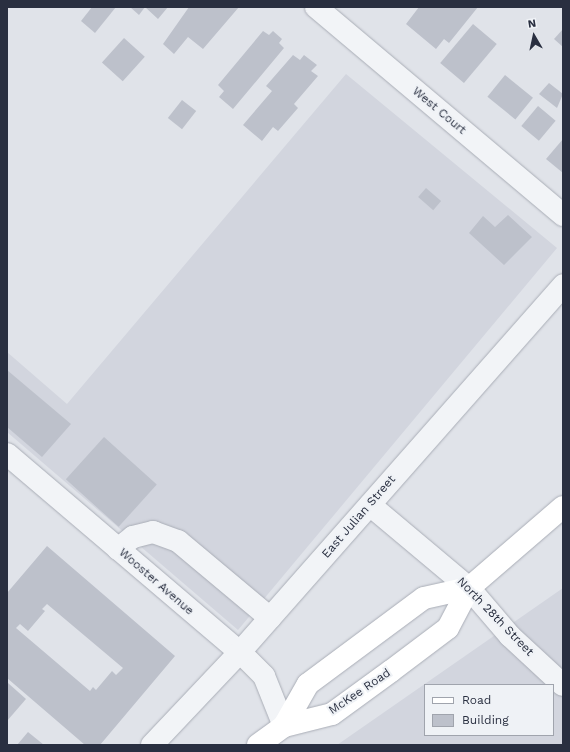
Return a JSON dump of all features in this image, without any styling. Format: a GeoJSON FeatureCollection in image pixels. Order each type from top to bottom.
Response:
{"type":"FeatureCollection","features":[{"type":"Feature","properties":{"kind":"main road","name":"McKee Road"},"geometry":{"type":"LineString","coordinates":[[284,726],[332,714],[391,672],[448,628],[468,588],[563,507]]}},
{"type":"Feature","properties":{"kind":"main road","name":"McKee Road"},"geometry":{"type":"LineString","coordinates":[[284,726],[308,684],[424,598],[468,588]]}},
{"type":"Feature","properties":{"kind":"main road"},"geometry":{"type":"LineString","coordinates":[[258,745],[284,726]]}},
{"type":"Feature","properties":{"kind":"street","name":"West Court"},"geometry":{"type":"LineString","coordinates":[[316,7],[563,215]]}},
{"type":"Feature","properties":{"kind":"street","name":"East Julian Street"},"geometry":{"type":"LineString","coordinates":[[152,745],[240,652],[563,285]]}},
{"type":"Feature","properties":{"kind":"street","name":"Wooster Avenue"},"geometry":{"type":"LineString","coordinates":[[7,454],[240,652],[264,676],[284,726]]}},
{"type":"Feature","properties":{"kind":"street","name":"North 28th Street"},"geometry":{"type":"LineString","coordinates":[[370,505],[468,588],[510,636],[563,685]]}},
{"type":"Feature","properties":{"kind":"street"},"geometry":{"type":"LineString","coordinates":[[118,549],[134,537],[153,532],[178,541],[270,618]]}},
{"type":"Feature","properties":{"kind":"shaded area"},"geometry":{"type":"Polygon","coordinates":[[[346,74],[557,248],[238,630],[7,432],[7,352],[67,404],[346,74]]]}},
{"type":"Feature","properties":{"kind":"shaded area"},"geometry":{"type":"Polygon","coordinates":[[[563,588],[563,745],[337,745],[424,685],[424,736],[554,736],[554,684],[425,684],[563,588]]]}},
{"type":"Feature","properties":{"kind":"building"},"geometry":{"type":"Polygon","coordinates":[[[92,7],[116,7],[95,33],[81,21],[92,7]]]}},
{"type":"Feature","properties":{"kind":"building"},"geometry":{"type":"Polygon","coordinates":[[[130,7],[145,7],[139,15],[130,7]]]}},
{"type":"Feature","properties":{"kind":"building"},"geometry":{"type":"Polygon","coordinates":[[[145,7],[168,7],[158,19],[145,7]]]}},
{"type":"Feature","properties":{"kind":"building"},"geometry":{"type":"Polygon","coordinates":[[[189,7],[239,7],[203,49],[188,37],[174,54],[163,44],[189,7]]]}},
{"type":"Feature","properties":{"kind":"building"},"geometry":{"type":"Polygon","coordinates":[[[419,7],[478,7],[449,43],[444,39],[436,49],[406,24],[419,7]]]}},
{"type":"Feature","properties":{"kind":"building"},"geometry":{"type":"Polygon","coordinates":[[[473,24],[497,44],[464,83],[440,63],[473,24]]]}},
{"type":"Feature","properties":{"kind":"building"},"geometry":{"type":"Polygon","coordinates":[[[563,29],[563,47],[554,39],[563,29]]]}},
{"type":"Feature","properties":{"kind":"building"},"geometry":{"type":"Polygon","coordinates":[[[263,31],[269,35],[273,31],[282,39],[279,43],[284,48],[233,109],[219,97],[224,91],[218,85],[263,31]]]}},
{"type":"Feature","properties":{"kind":"building"},"geometry":{"type":"Polygon","coordinates":[[[124,38],[145,57],[123,81],[102,63],[124,38]]]}},
{"type":"Feature","properties":{"kind":"building"},"geometry":{"type":"Polygon","coordinates":[[[293,55],[300,60],[304,55],[317,65],[311,71],[318,76],[294,104],[298,108],[278,131],[273,127],[262,141],[243,125],[272,91],[266,86],[293,55]]]}},
{"type":"Feature","properties":{"kind":"building"},"geometry":{"type":"Polygon","coordinates":[[[505,75],[533,98],[515,119],[487,97],[505,75]]]}},
{"type":"Feature","properties":{"kind":"building"},"geometry":{"type":"Polygon","coordinates":[[[549,83],[563,94],[557,108],[539,94],[549,83]]]}},
{"type":"Feature","properties":{"kind":"building"},"geometry":{"type":"Polygon","coordinates":[[[182,100],[196,111],[182,129],[168,118],[182,100]]]}},
{"type":"Feature","properties":{"kind":"building"},"geometry":{"type":"Polygon","coordinates":[[[538,106],[556,121],[539,141],[521,126],[538,106]]]}},
{"type":"Feature","properties":{"kind":"building"},"geometry":{"type":"Polygon","coordinates":[[[563,139],[563,173],[546,159],[563,139]]]}},
{"type":"Feature","properties":{"kind":"building"},"geometry":{"type":"Polygon","coordinates":[[[426,188],[441,201],[433,210],[418,197],[426,188]]]}},
{"type":"Feature","properties":{"kind":"building"},"geometry":{"type":"Polygon","coordinates":[[[508,215],[532,237],[504,265],[469,233],[483,216],[495,227],[508,215]]]}},
{"type":"Feature","properties":{"kind":"building"},"geometry":{"type":"Polygon","coordinates":[[[7,370],[71,424],[42,457],[7,427],[7,370]]]}},
{"type":"Feature","properties":{"kind":"building"},"geometry":{"type":"Polygon","coordinates":[[[104,437],[157,485],[119,527],[66,479],[104,437]]]}},
{"type":"Feature","properties":{"kind":"building"},"geometry":{"type":"Polygon","coordinates":[[[47,546],[175,656],[100,745],[85,745],[7,678],[7,593],[47,546]],[[47,604],[42,609],[45,611],[28,631],[20,624],[16,628],[90,691],[93,687],[96,690],[112,671],[116,675],[123,668],[47,604]]]}},
{"type":"Feature","properties":{"kind":"building"},"geometry":{"type":"Polygon","coordinates":[[[8,683],[26,699],[7,721],[7,685],[8,683]]]}},
{"type":"Feature","properties":{"kind":"building"},"geometry":{"type":"Polygon","coordinates":[[[28,732],[44,745],[17,745],[28,732]]]}}]}
